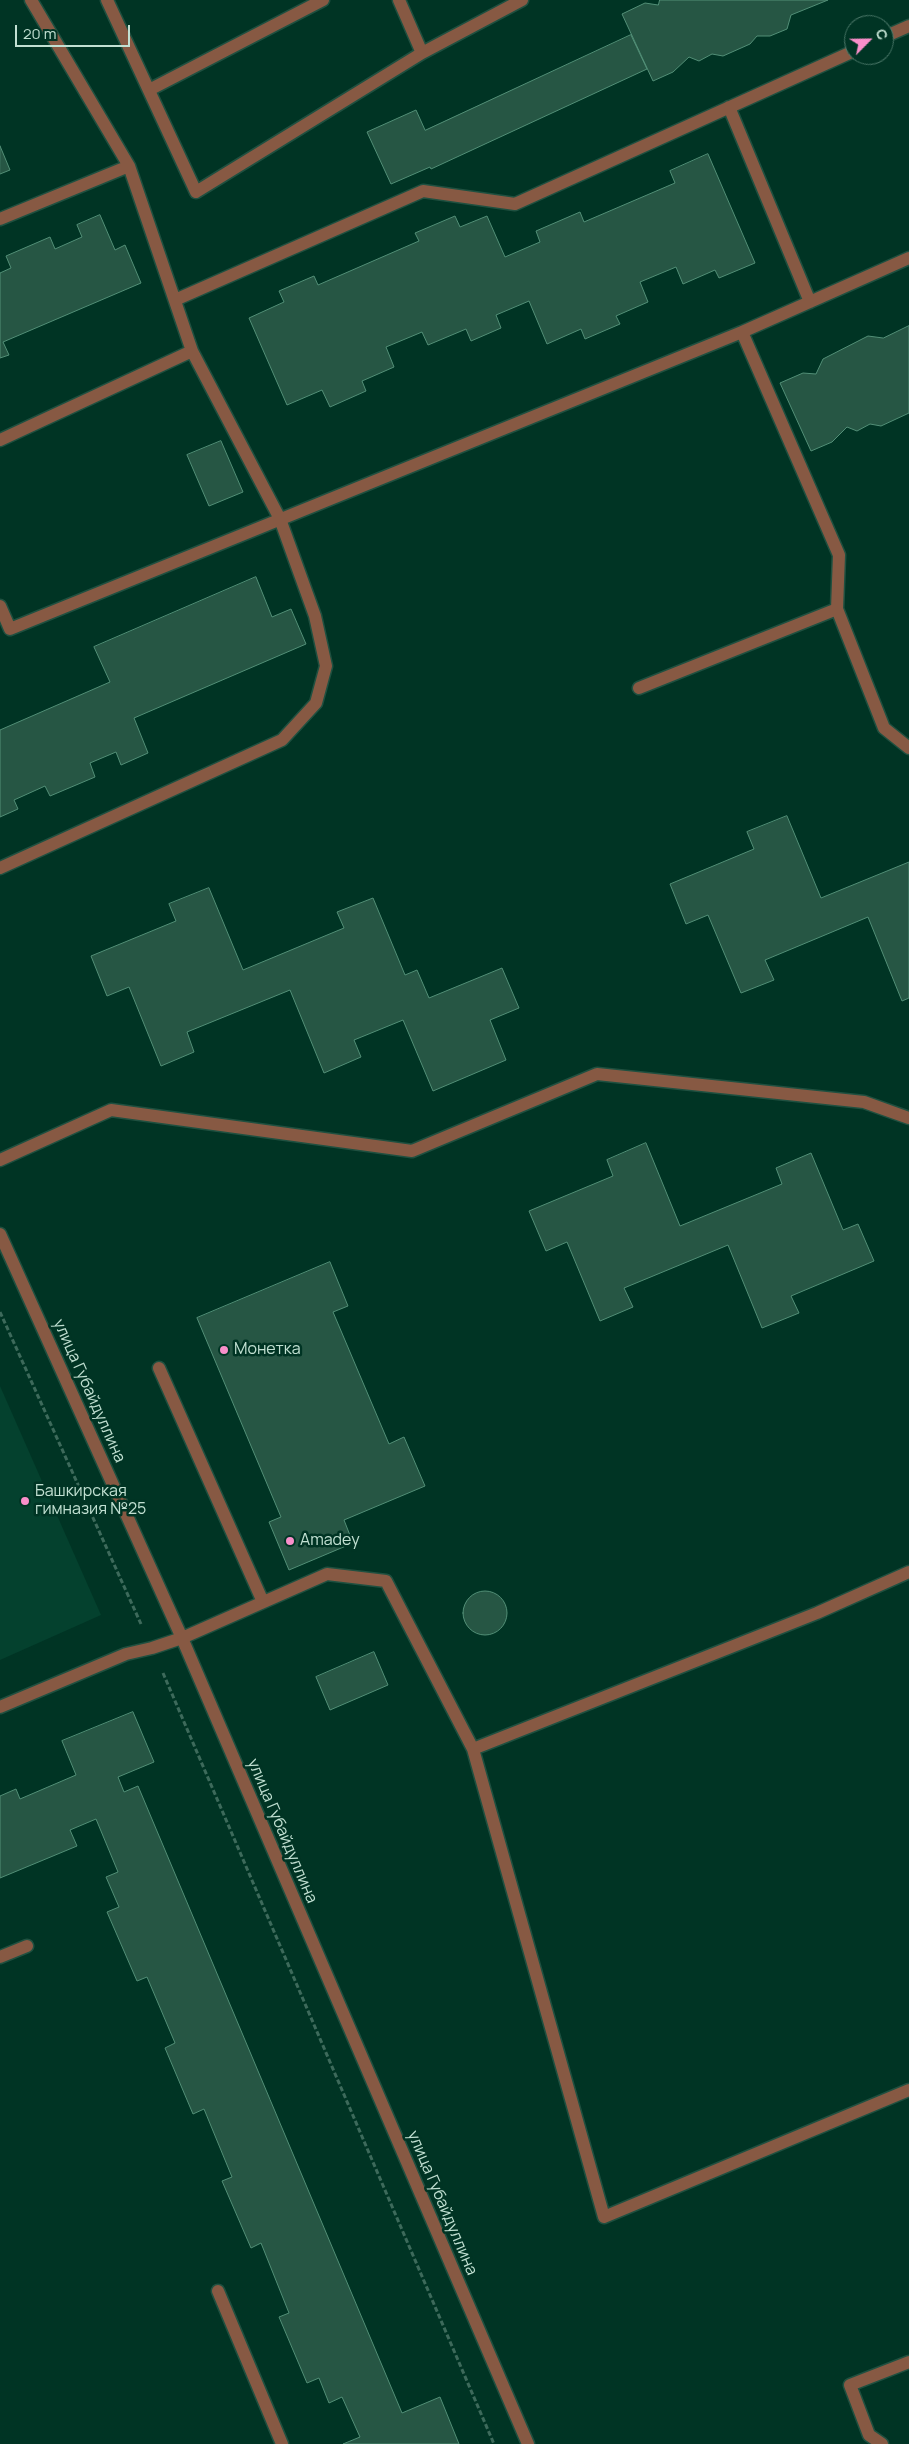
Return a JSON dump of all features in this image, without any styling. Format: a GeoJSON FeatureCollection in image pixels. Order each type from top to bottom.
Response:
{"type":"FeatureCollection","features":[{"type":"Feature","properties":{"kind":"street"},"geometry":{"type":"LineString","coordinates":[[0,868],[282,740],[316,703],[326,666],[316,616],[280,519],[192,351],[129,166],[31,0]]}},
{"type":"Feature","properties":{"kind":"street"},"geometry":{"type":"LineString","coordinates":[[108,0],[196,192],[422,53],[522,0]]}},
{"type":"Feature","properties":{"kind":"street"},"geometry":{"type":"LineString","coordinates":[[149,90],[323,0]]}},
{"type":"Feature","properties":{"kind":"street"},"geometry":{"type":"LineString","coordinates":[[399,0],[422,53]]}},
{"type":"Feature","properties":{"kind":"street"},"geometry":{"type":"LineString","coordinates":[[894,33],[909,26]]}},
{"type":"Feature","properties":{"kind":"street"},"geometry":{"type":"LineString","coordinates":[[174,300],[423,190],[515,204],[844,55]]}},
{"type":"Feature","properties":{"kind":"street"},"geometry":{"type":"LineString","coordinates":[[729,107],[810,302]]}},
{"type":"Feature","properties":{"kind":"street"},"geometry":{"type":"LineString","coordinates":[[0,219],[129,166]]}},
{"type":"Feature","properties":{"kind":"street"},"geometry":{"type":"LineString","coordinates":[[0,606],[10,629],[742,332],[909,258]]}},
{"type":"Feature","properties":{"kind":"street"},"geometry":{"type":"LineString","coordinates":[[742,332],[839,555],[837,608],[884,728],[909,748]]}},
{"type":"Feature","properties":{"kind":"street"},"geometry":{"type":"LineString","coordinates":[[0,440],[192,351]]}},
{"type":"Feature","properties":{"kind":"street"},"geometry":{"type":"LineString","coordinates":[[639,688],[837,608]]}},
{"type":"Feature","properties":{"kind":"street"},"geometry":{"type":"LineString","coordinates":[[0,1160],[111,1110],[412,1151],[598,1074],[864,1102],[909,1118]]}},
{"type":"Feature","properties":{"kind":"street","name":"улица Губайдуллина"},"geometry":{"type":"LineString","coordinates":[[0,1234],[182,1638],[528,2444]]}},
{"type":"Feature","properties":{"kind":"street"},"geometry":{"type":"LineString","coordinates":[[160,1368],[263,1602]]}},
{"type":"Feature","properties":{"kind":"street"},"geometry":{"type":"LineString","coordinates":[[473,1748],[817,1613],[909,1572]]}},
{"type":"Feature","properties":{"kind":"street"},"geometry":{"type":"LineString","coordinates":[[0,1707],[126,1654],[182,1638],[327,1574],[386,1581],[473,1748],[604,2217],[909,2090]]}},
{"type":"Feature","properties":{"kind":"street"},"geometry":{"type":"LineString","coordinates":[[0,1957],[27,1946]]}},
{"type":"Feature","properties":{"kind":"street"},"geometry":{"type":"LineString","coordinates":[[218,2291],[282,2444]]}},
{"type":"Feature","properties":{"kind":"street"},"geometry":{"type":"LineString","coordinates":[[882,2444],[869,2435],[850,2386],[909,2362]]}},
{"type":"Feature","properties":{"kind":"path"},"geometry":{"type":"LineString","coordinates":[[0,1312],[152,1648],[494,2444]]}},
{"type":"Feature","properties":{"kind":"shaded area","name":"Башкирская гимназия №25"},"geometry":{"type":"Polygon","coordinates":[[[0,1386],[101,1615],[0,1660],[0,1386]]]}},
{"type":"Feature","properties":{"kind":"building"},"geometry":{"type":"Polygon","coordinates":[[[660,0],[828,0],[791,15],[787,29],[770,36],[757,36],[750,44],[723,56],[712,54],[699,61],[689,57],[673,72],[653,81],[622,14],[645,3],[658,5],[660,0]]]}},
{"type":"Feature","properties":{"kind":"building"},"geometry":{"type":"Polygon","coordinates":[[[631,35],[647,69],[431,169],[430,167],[391,184],[367,132],[416,110],[425,130],[631,35]]]}},
{"type":"Feature","properties":{"kind":"building"},"geometry":{"type":"Polygon","coordinates":[[[0,146],[10,170],[0,174],[0,146]]]}},
{"type":"Feature","properties":{"kind":"building"},"geometry":{"type":"Polygon","coordinates":[[[708,154],[755,263],[719,278],[715,270],[683,284],[676,267],[640,282],[648,302],[616,316],[620,324],[585,339],[581,329],[547,344],[529,301],[496,315],[501,328],[471,341],[466,329],[428,345],[422,332],[386,347],[394,367],[362,381],[366,391],[330,407],[322,390],[287,405],[249,318],[284,302],[279,291],[314,276],[318,285],[419,241],[415,233],[455,216],[460,227],[487,216],[505,257],[540,242],[536,231],[580,212],[584,222],[675,183],[670,171],[708,154]]]}},
{"type":"Feature","properties":{"kind":"building"},"geometry":{"type":"Polygon","coordinates":[[[100,215],[115,250],[125,245],[141,283],[3,342],[9,355],[0,358],[0,273],[11,268],[6,256],[50,237],[55,249],[82,237],[77,225],[100,215]]]}},
{"type":"Feature","properties":{"kind":"building"},"geometry":{"type":"Polygon","coordinates":[[[909,326],[909,413],[881,426],[870,424],[857,431],[847,427],[832,442],[811,451],[780,383],[803,373],[816,374],[823,359],[868,336],[883,338],[909,326]]]}},
{"type":"Feature","properties":{"kind":"building"},"geometry":{"type":"Polygon","coordinates":[[[221,441],[243,492],[209,506],[187,455],[221,441]]]}},
{"type":"Feature","properties":{"kind":"building"},"geometry":{"type":"Polygon","coordinates":[[[256,577],[272,617],[291,609],[306,644],[134,718],[148,753],[121,765],[116,752],[90,763],[95,777],[50,796],[45,786],[14,800],[18,809],[0,817],[0,730],[110,682],[94,647],[256,577]]]}},
{"type":"Feature","properties":{"kind":"building"},"geometry":{"type":"Polygon","coordinates":[[[787,816],[821,898],[909,862],[909,998],[902,1001],[868,917],[765,960],[774,980],[741,993],[708,915],[686,924],[670,884],[754,849],[747,832],[787,816]]]}},
{"type":"Feature","properties":{"kind":"building"},"geometry":{"type":"Polygon","coordinates":[[[209,888],[243,970],[344,928],[337,912],[373,898],[405,975],[417,970],[429,998],[502,968],[519,1008],[490,1020],[506,1060],[433,1091],[403,1020],[354,1040],[361,1057],[324,1073],[290,990],[187,1032],[194,1052],[161,1066],[129,987],[107,996],[91,956],[176,921],[169,904],[209,888]]]}},
{"type":"Feature","properties":{"kind":"building"},"geometry":{"type":"Polygon","coordinates":[[[646,1143],[680,1226],[782,1184],[776,1168],[811,1153],[843,1230],[858,1224],[874,1261],[791,1296],[799,1313],[762,1328],[728,1245],[624,1288],[633,1307],[600,1321],[567,1242],[546,1251],[529,1211],[613,1176],[607,1160],[646,1143]]]}},
{"type":"Feature","properties":{"kind":"building"},"geometry":{"type":"Polygon","coordinates":[[[330,1262],[348,1306],[333,1312],[389,1444],[404,1437],[425,1486],[344,1520],[353,1543],[289,1570],[269,1522],[281,1517],[197,1318],[330,1262]]]}},
{"type":"Feature","properties":{"kind":"building"},"geometry":{"type":"Polygon","coordinates":[[[481,1591],[489,1591],[501,1597],[507,1613],[501,1629],[489,1635],[481,1635],[469,1629],[463,1617],[463,1609],[469,1597],[481,1591]]]}},
{"type":"Feature","properties":{"kind":"building"},"geometry":{"type":"Polygon","coordinates":[[[374,1652],[388,1685],[330,1710],[316,1677],[374,1652]]]}},
{"type":"Feature","properties":{"kind":"building"},"geometry":{"type":"Polygon","coordinates":[[[133,1712],[154,1762],[118,1777],[124,1792],[138,1786],[402,2413],[440,2397],[459,2444],[343,2444],[360,2437],[342,2397],[329,2403],[319,2378],[307,2383],[279,2317],[289,2313],[261,2243],[251,2248],[222,2181],[232,2177],[204,2109],[193,2114],[165,2048],[175,2043],[147,1977],[137,1981],[107,1912],[119,1907],[106,1877],[118,1872],[96,1819],[70,1830],[77,1846],[0,1878],[0,1796],[16,1789],[20,1799],[76,1775],[62,1741],[133,1712]]]}},
{"type":"Feature","properties":{"kind":"place","name":"Монетка"},"geometry":{"type":"Point","coordinates":[224,1350]}},
{"type":"Feature","properties":{"kind":"place","name":"Башкирская гимназия №25"},"geometry":{"type":"Point","coordinates":[25,1501]}},
{"type":"Feature","properties":{"kind":"place","name":"Amadey"},"geometry":{"type":"Point","coordinates":[290,1541]}}]}
